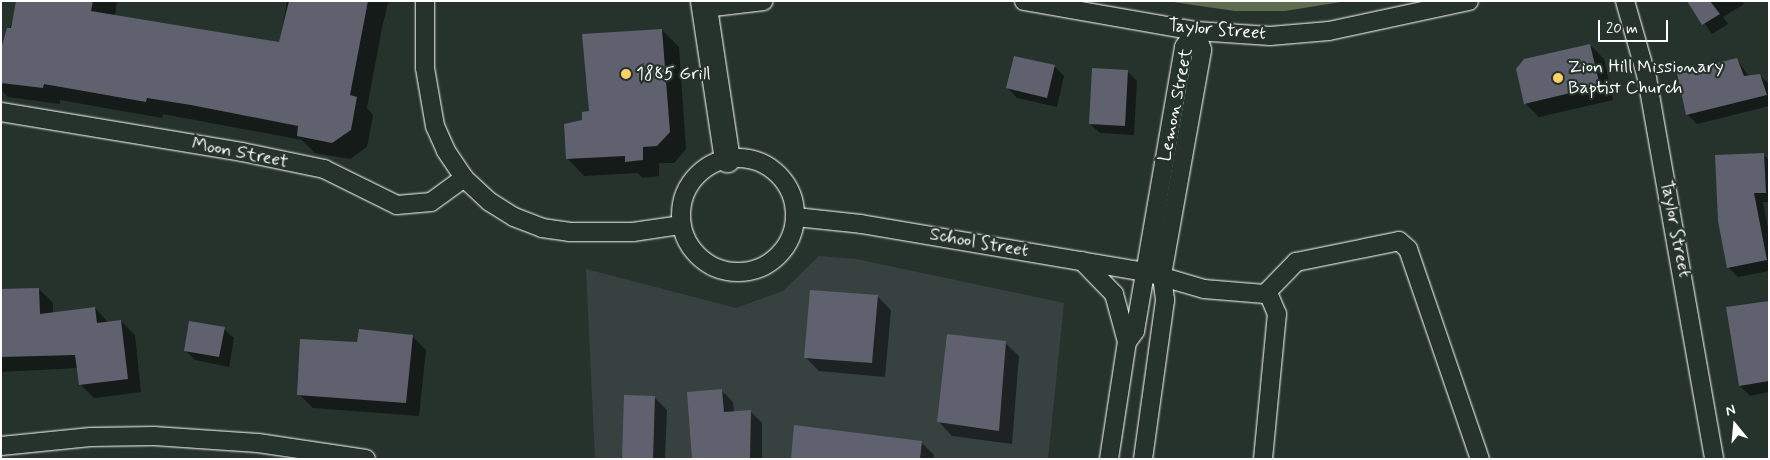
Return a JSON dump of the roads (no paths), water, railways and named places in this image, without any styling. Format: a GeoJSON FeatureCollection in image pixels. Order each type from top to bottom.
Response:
{"type":"FeatureCollection","features":[{"type":"Feature","properties":{"kind":"street"},"geometry":{"type":"LineString","coordinates":[[425,1],[428,99],[446,151],[464,178],[490,202],[514,217],[542,228],[633,232],[681,225]]}},
{"type":"Feature","properties":{"kind":"street"},"geometry":{"type":"LineString","coordinates":[[727,159],[704,4],[764,1]]}},
{"type":"Feature","properties":{"kind":"street","name":"Taylor Street"},"geometry":{"type":"LineString","coordinates":[[1024,1],[1196,31],[1270,36],[1329,31],[1469,1]]}},
{"type":"Feature","properties":{"kind":"street","name":"Taylor Street"},"geometry":{"type":"LineString","coordinates":[[1625,1],[1647,78],[1714,459]]}},
{"type":"Feature","properties":{"kind":"street","name":"Lemon Street"},"geometry":{"type":"LineString","coordinates":[[1109,459],[1128,342],[1135,331],[1154,274],[1202,50],[1196,31]]}},
{"type":"Feature","properties":{"kind":"street","name":"Moon Street"},"geometry":{"type":"LineString","coordinates":[[1,112],[242,152],[324,170],[397,205],[431,202],[464,178]]}},
{"type":"Feature","properties":{"kind":"street"},"geometry":{"type":"LineString","coordinates":[[744,158],[775,172],[787,184],[794,200],[796,217],[788,242],[771,262],[755,270],[736,273],[716,269],[700,258],[688,243],[681,225],[681,207],[686,190],[697,176],[710,165],[727,159],[744,158]]}},
{"type":"Feature","properties":{"kind":"street","name":"School Street"},"geometry":{"type":"LineString","coordinates":[[796,217],[861,224],[1082,261],[1154,274],[1204,289],[1268,293]]}},
{"type":"Feature","properties":{"kind":"street"},"geometry":{"type":"LineString","coordinates":[[1263,459],[1277,314],[1268,293],[1296,262],[1399,241],[1404,244],[1480,459]]}},
{"type":"Feature","properties":{"kind":"street"},"geometry":{"type":"LineString","coordinates":[[1082,261],[1114,294],[1128,342]]}},
{"type":"Feature","properties":{"kind":"street","name":"Lemon Street"},"geometry":{"type":"LineString","coordinates":[[1143,459],[1165,300],[1154,274]]}},
{"type":"Feature","properties":{"kind":"street"},"geometry":{"type":"LineString","coordinates":[[1,446],[92,437],[154,436],[258,443],[366,459]]}},
{"type":"Feature","properties":{"kind":"place","name":"1885 Grill"},"geometry":{"type":"Point","coordinates":[626,74]}},
{"type":"Feature","properties":{"kind":"place","name":"Zion Hill Missionary Baptist Church"},"geometry":{"type":"Point","coordinates":[1558,78]}}]}
